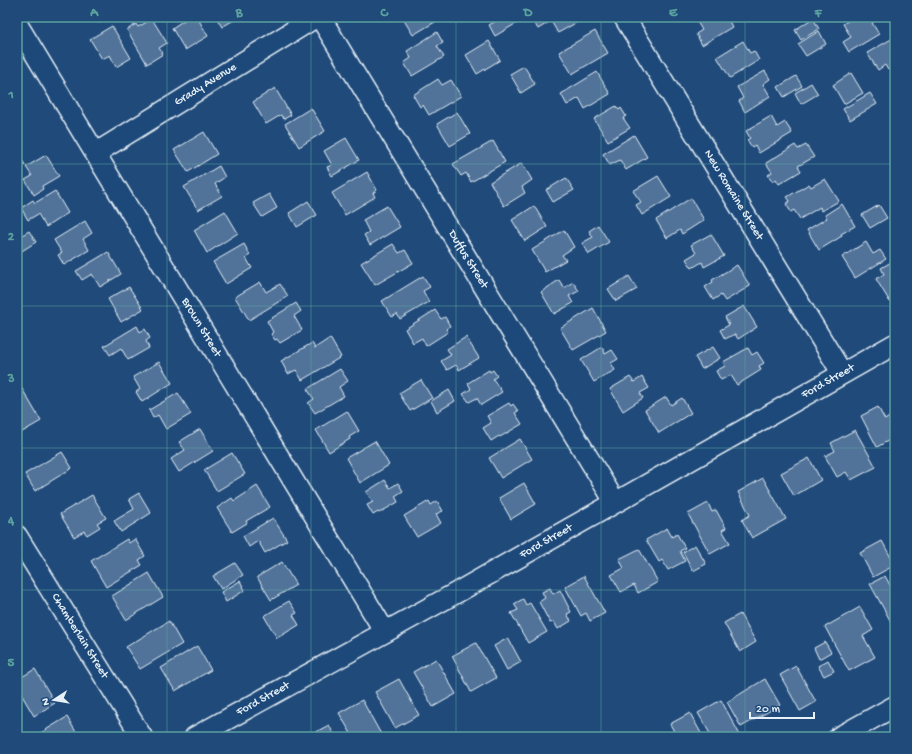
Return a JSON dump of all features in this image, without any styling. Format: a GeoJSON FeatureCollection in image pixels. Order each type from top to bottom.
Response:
{"type":"FeatureCollection","features":[{"type":"Feature","properties":{"kind":"street","name":"Grady Avenue"},"geometry":{"type":"LineString","coordinates":[[96,153],[316,17]]}},
{"type":"Feature","properties":{"kind":"street","name":"Duffus Street"},"geometry":{"type":"LineString","coordinates":[[320,17],[615,502]]}},
{"type":"Feature","properties":{"kind":"street","name":"New Romaine Street"},"geometry":{"type":"LineString","coordinates":[[624,17],[842,373]]}},
{"type":"Feature","properties":{"kind":"street","name":"Brown Street"},"geometry":{"type":"LineString","coordinates":[[17,24],[385,632]]}},
{"type":"Feature","properties":{"kind":"street","name":"Ford Street"},"geometry":{"type":"LineString","coordinates":[[196,737],[895,344]]}},
{"type":"Feature","properties":{"kind":"street","name":"Chamberlain Street"},"geometry":{"type":"LineString","coordinates":[[17,536],[142,737]]}},
{"type":"Feature","properties":{"kind":"street"},"geometry":{"type":"LineString","coordinates":[[839,737],[895,706]]}},
{"type":"Feature","properties":{"kind":"building"},"geometry":{"type":"Polygon","coordinates":[[[95,17],[108,17],[99,23],[95,17]]]}},
{"type":"Feature","properties":{"kind":"building"},"geometry":{"type":"Polygon","coordinates":[[[189,17],[197,17],[208,36],[185,50],[172,28],[189,17]]]}},
{"type":"Feature","properties":{"kind":"building"},"geometry":{"type":"Polygon","coordinates":[[[216,17],[239,17],[222,27],[216,17]]]}},
{"type":"Feature","properties":{"kind":"building"},"geometry":{"type":"Polygon","coordinates":[[[402,17],[439,17],[440,19],[413,35],[402,17]]]}},
{"type":"Feature","properties":{"kind":"building"},"geometry":{"type":"Polygon","coordinates":[[[503,17],[514,17],[517,23],[495,36],[489,25],[503,17]]]}},
{"type":"Feature","properties":{"kind":"building"},"geometry":{"type":"Polygon","coordinates":[[[535,17],[579,17],[581,20],[558,33],[551,21],[538,29],[532,19],[535,17]]]}},
{"type":"Feature","properties":{"kind":"building"},"geometry":{"type":"Polygon","coordinates":[[[702,17],[727,17],[732,27],[702,45],[696,34],[702,30],[696,20],[702,17]]]}},
{"type":"Feature","properties":{"kind":"building"},"geometry":{"type":"Polygon","coordinates":[[[854,17],[876,17],[878,19],[872,23],[879,34],[849,52],[843,42],[851,37],[843,24],[854,17]]]}},
{"type":"Feature","properties":{"kind":"building"},"geometry":{"type":"Polygon","coordinates":[[[813,18],[819,29],[801,40],[795,30],[813,18]]]}},
{"type":"Feature","properties":{"kind":"building"},"geometry":{"type":"Polygon","coordinates":[[[152,19],[167,43],[159,48],[163,54],[147,64],[127,30],[136,24],[138,27],[152,19]]]}},
{"type":"Feature","properties":{"kind":"building"},"geometry":{"type":"Polygon","coordinates":[[[112,26],[131,58],[116,67],[110,55],[102,59],[90,39],[112,26]]]}},
{"type":"Feature","properties":{"kind":"building"},"geometry":{"type":"Polygon","coordinates":[[[595,31],[608,53],[572,74],[559,52],[595,31]]]}},
{"type":"Feature","properties":{"kind":"building"},"geometry":{"type":"Polygon","coordinates":[[[819,31],[826,44],[806,56],[798,44],[819,31]]]}},
{"type":"Feature","properties":{"kind":"building"},"geometry":{"type":"Polygon","coordinates":[[[437,32],[443,43],[437,46],[444,57],[412,76],[404,63],[411,58],[407,51],[437,32]]]}},
{"type":"Feature","properties":{"kind":"building"},"geometry":{"type":"Polygon","coordinates":[[[895,37],[895,66],[888,70],[885,65],[878,70],[867,53],[895,37]]]}},
{"type":"Feature","properties":{"kind":"building"},"geometry":{"type":"Polygon","coordinates":[[[489,41],[500,60],[477,74],[466,55],[489,41]]]}},
{"type":"Feature","properties":{"kind":"building"},"geometry":{"type":"Polygon","coordinates":[[[743,41],[750,53],[754,51],[759,60],[730,78],[717,57],[743,41]]]}},
{"type":"Feature","properties":{"kind":"building"},"geometry":{"type":"Polygon","coordinates":[[[524,66],[535,84],[521,93],[510,74],[524,66]]]}},
{"type":"Feature","properties":{"kind":"building"},"geometry":{"type":"Polygon","coordinates":[[[765,71],[770,79],[763,84],[770,96],[745,112],[739,101],[743,98],[737,87],[765,71]]]}},
{"type":"Feature","properties":{"kind":"building"},"geometry":{"type":"Polygon","coordinates":[[[597,72],[610,94],[585,109],[579,98],[567,105],[561,94],[597,72]]]}},
{"type":"Feature","properties":{"kind":"building"},"geometry":{"type":"Polygon","coordinates":[[[851,73],[863,93],[844,104],[833,85],[851,73]]]}},
{"type":"Feature","properties":{"kind":"building"},"geometry":{"type":"Polygon","coordinates":[[[796,76],[802,86],[784,97],[778,87],[796,76]]]}},
{"type":"Feature","properties":{"kind":"building"},"geometry":{"type":"Polygon","coordinates":[[[438,79],[442,85],[451,80],[461,96],[429,115],[423,105],[420,107],[413,95],[438,79]]]}},
{"type":"Feature","properties":{"kind":"building"},"geometry":{"type":"Polygon","coordinates":[[[811,83],[818,94],[801,104],[795,93],[811,83]]]}},
{"type":"Feature","properties":{"kind":"building"},"geometry":{"type":"Polygon","coordinates":[[[275,88],[291,115],[284,119],[281,115],[266,124],[253,102],[275,88]]]}},
{"type":"Feature","properties":{"kind":"building"},"geometry":{"type":"Polygon","coordinates":[[[870,93],[877,104],[850,120],[843,109],[870,93]]]}},
{"type":"Feature","properties":{"kind":"building"},"geometry":{"type":"Polygon","coordinates":[[[616,106],[619,110],[621,108],[626,116],[623,118],[630,128],[608,141],[594,119],[616,106]]]}},
{"type":"Feature","properties":{"kind":"building"},"geometry":{"type":"Polygon","coordinates":[[[311,108],[325,131],[299,147],[285,124],[311,108]]]}},
{"type":"Feature","properties":{"kind":"building"},"geometry":{"type":"Polygon","coordinates":[[[457,112],[470,134],[450,146],[437,124],[457,112]]]}},
{"type":"Feature","properties":{"kind":"building"},"geometry":{"type":"Polygon","coordinates":[[[771,116],[777,127],[785,122],[792,133],[759,153],[755,145],[752,147],[747,140],[750,138],[746,131],[771,116]]]}},
{"type":"Feature","properties":{"kind":"building"},"geometry":{"type":"Polygon","coordinates":[[[204,132],[217,154],[188,172],[174,150],[204,132]]]}},
{"type":"Feature","properties":{"kind":"building"},"geometry":{"type":"Polygon","coordinates":[[[634,135],[647,157],[626,170],[620,160],[610,165],[603,154],[634,135]]]}},
{"type":"Feature","properties":{"kind":"building"},"geometry":{"type":"Polygon","coordinates":[[[346,138],[359,160],[332,176],[327,167],[332,165],[324,151],[346,138]]]}},
{"type":"Feature","properties":{"kind":"building"},"geometry":{"type":"Polygon","coordinates":[[[493,141],[505,162],[471,182],[466,173],[461,176],[453,164],[493,141]]]}},
{"type":"Feature","properties":{"kind":"building"},"geometry":{"type":"Polygon","coordinates":[[[795,145],[798,149],[806,145],[814,157],[798,166],[801,171],[779,184],[776,179],[773,182],[768,175],[772,172],[766,163],[795,145]]]}},
{"type":"Feature","properties":{"kind":"building"},"geometry":{"type":"Polygon","coordinates":[[[17,151],[25,165],[17,170],[17,151]]]}},
{"type":"Feature","properties":{"kind":"building"},"geometry":{"type":"Polygon","coordinates":[[[46,155],[59,176],[42,186],[43,189],[34,195],[25,180],[32,176],[26,167],[46,155]]]}},
{"type":"Feature","properties":{"kind":"building"},"geometry":{"type":"Polygon","coordinates":[[[522,163],[532,180],[522,187],[525,193],[504,206],[490,182],[522,163]]]}},
{"type":"Feature","properties":{"kind":"building"},"geometry":{"type":"Polygon","coordinates":[[[219,166],[225,177],[215,184],[222,196],[198,210],[184,187],[219,166]]]}},
{"type":"Feature","properties":{"kind":"building"},"geometry":{"type":"Polygon","coordinates":[[[367,172],[377,190],[373,193],[375,197],[345,215],[332,193],[367,172]]]}},
{"type":"Feature","properties":{"kind":"building"},"geometry":{"type":"Polygon","coordinates":[[[658,176],[671,197],[642,215],[636,205],[641,202],[633,191],[658,176]]]}},
{"type":"Feature","properties":{"kind":"building"},"geometry":{"type":"Polygon","coordinates":[[[566,178],[574,190],[553,202],[546,190],[566,178]]]}},
{"type":"Feature","properties":{"kind":"building"},"geometry":{"type":"Polygon","coordinates":[[[825,179],[839,201],[821,211],[820,207],[800,219],[794,210],[791,212],[786,204],[790,201],[787,197],[809,184],[811,187],[825,179]]]}},
{"type":"Feature","properties":{"kind":"building"},"geometry":{"type":"Polygon","coordinates":[[[55,191],[68,213],[46,227],[38,214],[28,220],[21,208],[33,200],[35,203],[55,191]]]}},
{"type":"Feature","properties":{"kind":"building"},"geometry":{"type":"Polygon","coordinates":[[[269,194],[277,208],[262,217],[253,203],[269,194]]]}},
{"type":"Feature","properties":{"kind":"building"},"geometry":{"type":"Polygon","coordinates":[[[691,198],[704,220],[682,234],[680,230],[667,238],[656,220],[691,198]]]}},
{"type":"Feature","properties":{"kind":"building"},"geometry":{"type":"Polygon","coordinates":[[[308,201],[317,215],[297,227],[289,213],[308,201]]]}},
{"type":"Feature","properties":{"kind":"building"},"geometry":{"type":"Polygon","coordinates":[[[842,204],[855,226],[819,250],[807,230],[827,218],[825,215],[842,204]]]}},
{"type":"Feature","properties":{"kind":"building"},"geometry":{"type":"Polygon","coordinates":[[[879,205],[887,218],[870,228],[862,215],[879,205]]]}},
{"type":"Feature","properties":{"kind":"building"},"geometry":{"type":"Polygon","coordinates":[[[387,206],[400,227],[370,245],[364,235],[369,232],[363,220],[387,206]]]}},
{"type":"Feature","properties":{"kind":"building"},"geometry":{"type":"Polygon","coordinates":[[[534,206],[547,227],[525,241],[512,220],[534,206]]]}},
{"type":"Feature","properties":{"kind":"building"},"geometry":{"type":"Polygon","coordinates":[[[225,211],[238,233],[207,253],[194,230],[225,211]]]}},
{"type":"Feature","properties":{"kind":"building"},"geometry":{"type":"Polygon","coordinates":[[[85,221],[92,233],[83,239],[89,250],[64,265],[58,255],[62,253],[54,240],[85,221]]]}},
{"type":"Feature","properties":{"kind":"building"},"geometry":{"type":"Polygon","coordinates":[[[598,225],[609,242],[589,254],[582,243],[593,237],[589,231],[598,225]]]}},
{"type":"Feature","properties":{"kind":"building"},"geometry":{"type":"Polygon","coordinates":[[[564,230],[574,247],[562,255],[566,260],[545,272],[532,250],[564,230]]]}},
{"type":"Feature","properties":{"kind":"building"},"geometry":{"type":"Polygon","coordinates":[[[29,231],[36,242],[17,254],[17,238],[29,231]]]}},
{"type":"Feature","properties":{"kind":"building"},"geometry":{"type":"Polygon","coordinates":[[[711,234],[724,256],[704,267],[702,262],[692,268],[686,259],[696,253],[691,245],[711,234]]]}},
{"type":"Feature","properties":{"kind":"building"},"geometry":{"type":"Polygon","coordinates":[[[866,242],[873,254],[880,250],[886,259],[855,278],[842,257],[866,242]]]}},
{"type":"Feature","properties":{"kind":"building"},"geometry":{"type":"Polygon","coordinates":[[[244,244],[250,255],[246,258],[252,268],[226,284],[213,262],[244,244]]]}},
{"type":"Feature","properties":{"kind":"building"},"geometry":{"type":"Polygon","coordinates":[[[393,244],[399,253],[405,250],[413,263],[375,285],[361,263],[393,244]]]}},
{"type":"Feature","properties":{"kind":"building"},"geometry":{"type":"Polygon","coordinates":[[[108,252],[121,274],[100,287],[92,274],[82,280],[76,271],[108,252]]]}},
{"type":"Feature","properties":{"kind":"building"},"geometry":{"type":"Polygon","coordinates":[[[895,260],[895,299],[890,302],[876,279],[884,274],[881,268],[895,260]]]}},
{"type":"Feature","properties":{"kind":"building"},"geometry":{"type":"Polygon","coordinates":[[[737,265],[750,286],[725,301],[721,295],[713,300],[705,287],[713,282],[712,280],[737,265]]]}},
{"type":"Feature","properties":{"kind":"building"},"geometry":{"type":"Polygon","coordinates":[[[423,276],[430,287],[423,291],[429,302],[400,319],[397,314],[392,317],[382,301],[423,276]]]}},
{"type":"Feature","properties":{"kind":"building"},"geometry":{"type":"Polygon","coordinates":[[[629,276],[637,289],[616,301],[608,289],[629,276]]]}},
{"type":"Feature","properties":{"kind":"building"},"geometry":{"type":"Polygon","coordinates":[[[559,280],[564,288],[573,282],[579,291],[569,296],[573,303],[554,314],[541,292],[559,280]]]}},
{"type":"Feature","properties":{"kind":"building"},"geometry":{"type":"Polygon","coordinates":[[[260,282],[266,292],[280,284],[288,296],[249,320],[235,297],[260,282]]]}},
{"type":"Feature","properties":{"kind":"building"},"geometry":{"type":"Polygon","coordinates":[[[129,287],[143,309],[121,322],[108,299],[129,287]]]}},
{"type":"Feature","properties":{"kind":"building"},"geometry":{"type":"Polygon","coordinates":[[[296,303],[301,311],[294,316],[302,330],[280,343],[277,339],[275,340],[271,334],[273,332],[267,321],[296,303]]]}},
{"type":"Feature","properties":{"kind":"building"},"geometry":{"type":"Polygon","coordinates":[[[744,306],[757,327],[738,339],[735,334],[725,339],[720,330],[729,325],[725,317],[744,306]]]}},
{"type":"Feature","properties":{"kind":"building"},"geometry":{"type":"Polygon","coordinates":[[[593,308],[606,331],[573,350],[560,328],[593,308]]]}},
{"type":"Feature","properties":{"kind":"building"},"geometry":{"type":"Polygon","coordinates":[[[435,310],[441,319],[445,317],[450,326],[446,329],[448,332],[426,346],[422,338],[413,343],[405,329],[435,310]]]}},
{"type":"Feature","properties":{"kind":"building"},"geometry":{"type":"Polygon","coordinates":[[[137,326],[140,332],[145,329],[150,338],[146,341],[149,348],[128,360],[121,348],[110,355],[104,346],[137,326]]]}},
{"type":"Feature","properties":{"kind":"building"},"geometry":{"type":"Polygon","coordinates":[[[466,337],[479,358],[459,370],[456,365],[447,370],[441,361],[451,355],[447,349],[466,337]]]}},
{"type":"Feature","properties":{"kind":"building"},"geometry":{"type":"Polygon","coordinates":[[[330,338],[341,357],[302,380],[296,370],[288,374],[281,361],[312,343],[315,348],[330,338]]]}},
{"type":"Feature","properties":{"kind":"building"},"geometry":{"type":"Polygon","coordinates":[[[602,347],[605,354],[612,350],[618,359],[611,363],[615,370],[594,382],[581,360],[602,347]]]}},
{"type":"Feature","properties":{"kind":"building"},"geometry":{"type":"Polygon","coordinates":[[[713,347],[720,358],[702,369],[695,357],[713,347]]]}},
{"type":"Feature","properties":{"kind":"building"},"geometry":{"type":"Polygon","coordinates":[[[748,348],[752,355],[757,352],[764,363],[759,366],[761,370],[737,385],[731,375],[721,380],[716,371],[725,366],[723,362],[748,348]]]}},
{"type":"Feature","properties":{"kind":"building"},"geometry":{"type":"Polygon","coordinates":[[[159,362],[172,383],[142,402],[136,392],[140,389],[133,377],[159,362]]]}},
{"type":"Feature","properties":{"kind":"building"},"geometry":{"type":"Polygon","coordinates":[[[340,369],[348,381],[339,387],[344,396],[315,413],[308,403],[314,399],[307,389],[340,369]]]}},
{"type":"Feature","properties":{"kind":"building"},"geometry":{"type":"Polygon","coordinates":[[[489,370],[490,372],[493,370],[497,376],[493,379],[502,392],[481,405],[477,398],[469,402],[463,394],[471,389],[468,383],[489,370]]]}},
{"type":"Feature","properties":{"kind":"building"},"geometry":{"type":"Polygon","coordinates":[[[630,377],[634,382],[642,377],[649,388],[640,393],[643,398],[623,411],[610,389],[630,377]]]}},
{"type":"Feature","properties":{"kind":"building"},"geometry":{"type":"Polygon","coordinates":[[[421,380],[432,398],[410,411],[399,393],[421,380]]]}},
{"type":"Feature","properties":{"kind":"building"},"geometry":{"type":"Polygon","coordinates":[[[21,387],[41,421],[17,435],[17,389],[21,387]]]}},
{"type":"Feature","properties":{"kind":"building"},"geometry":{"type":"Polygon","coordinates":[[[449,390],[455,401],[437,412],[431,401],[449,390]]]}},
{"type":"Feature","properties":{"kind":"building"},"geometry":{"type":"Polygon","coordinates":[[[178,393],[191,414],[166,429],[158,415],[153,418],[149,410],[178,393]]]}},
{"type":"Feature","properties":{"kind":"building"},"geometry":{"type":"Polygon","coordinates":[[[666,397],[671,405],[682,398],[691,413],[659,433],[645,410],[666,397]]]}},
{"type":"Feature","properties":{"kind":"building"},"geometry":{"type":"Polygon","coordinates":[[[509,403],[511,406],[513,404],[518,411],[515,413],[522,424],[491,441],[483,428],[491,423],[487,416],[509,403]]]}},
{"type":"Feature","properties":{"kind":"building"},"geometry":{"type":"Polygon","coordinates":[[[878,407],[885,420],[889,417],[895,428],[895,437],[877,447],[861,416],[878,407]]]}},
{"type":"Feature","properties":{"kind":"building"},"geometry":{"type":"Polygon","coordinates":[[[347,411],[359,431],[349,437],[350,439],[329,452],[316,430],[347,411]]]}},
{"type":"Feature","properties":{"kind":"building"},"geometry":{"type":"Polygon","coordinates":[[[200,429],[213,451],[179,472],[171,459],[185,450],[179,442],[200,429]]]}},
{"type":"Feature","properties":{"kind":"building"},"geometry":{"type":"Polygon","coordinates":[[[855,430],[876,467],[851,480],[846,472],[837,477],[825,456],[835,451],[831,443],[855,430]]]}},
{"type":"Feature","properties":{"kind":"building"},"geometry":{"type":"Polygon","coordinates":[[[520,439],[532,459],[501,478],[489,458],[520,439]]]}},
{"type":"Feature","properties":{"kind":"building"},"geometry":{"type":"Polygon","coordinates":[[[375,441],[389,465],[360,483],[346,458],[375,441]]]}},
{"type":"Feature","properties":{"kind":"building"},"geometry":{"type":"Polygon","coordinates":[[[62,452],[72,468],[35,491],[25,474],[62,452]]]}},
{"type":"Feature","properties":{"kind":"building"},"geometry":{"type":"Polygon","coordinates":[[[232,453],[245,474],[217,491],[204,470],[232,453]]]}},
{"type":"Feature","properties":{"kind":"building"},"geometry":{"type":"Polygon","coordinates":[[[809,458],[821,480],[794,496],[781,473],[809,458]]]}},
{"type":"Feature","properties":{"kind":"building"},"geometry":{"type":"Polygon","coordinates":[[[763,478],[786,519],[752,538],[742,520],[750,515],[738,492],[763,478]]]}},
{"type":"Feature","properties":{"kind":"building"},"geometry":{"type":"Polygon","coordinates":[[[385,480],[390,488],[398,483],[403,491],[395,496],[398,502],[373,515],[367,505],[373,502],[366,492],[385,480]]]}},
{"type":"Feature","properties":{"kind":"building"},"geometry":{"type":"Polygon","coordinates":[[[524,483],[536,504],[511,519],[499,498],[524,483]]]}},
{"type":"Feature","properties":{"kind":"building"},"geometry":{"type":"Polygon","coordinates":[[[257,486],[270,507],[246,521],[247,523],[232,532],[217,508],[232,498],[234,501],[257,486]]]}},
{"type":"Feature","properties":{"kind":"building"},"geometry":{"type":"Polygon","coordinates":[[[139,493],[151,513],[121,532],[114,521],[134,509],[129,499],[139,493]]]}},
{"type":"Feature","properties":{"kind":"building"},"geometry":{"type":"Polygon","coordinates":[[[92,495],[106,518],[97,523],[100,527],[87,535],[84,531],[74,537],[60,514],[92,495]]]}},
{"type":"Feature","properties":{"kind":"building"},"geometry":{"type":"Polygon","coordinates":[[[429,501],[431,505],[437,501],[443,511],[436,514],[441,523],[417,537],[404,516],[429,501]]]}},
{"type":"Feature","properties":{"kind":"building"},"geometry":{"type":"Polygon","coordinates":[[[708,503],[712,512],[716,510],[726,528],[722,530],[730,543],[710,554],[688,514],[708,503]]]}},
{"type":"Feature","properties":{"kind":"building"},"geometry":{"type":"Polygon","coordinates":[[[273,518],[287,540],[265,553],[258,541],[249,547],[243,536],[273,518]]]}},
{"type":"Feature","properties":{"kind":"building"},"geometry":{"type":"Polygon","coordinates":[[[667,528],[672,537],[677,534],[685,548],[680,551],[685,561],[668,570],[662,560],[659,562],[646,540],[667,528]]]}},
{"type":"Feature","properties":{"kind":"building"},"geometry":{"type":"Polygon","coordinates":[[[127,539],[129,543],[135,539],[145,556],[139,560],[142,565],[106,587],[91,561],[127,539]]]}},
{"type":"Feature","properties":{"kind":"building"},"geometry":{"type":"Polygon","coordinates":[[[882,541],[895,565],[873,577],[860,553],[882,541]]]}},
{"type":"Feature","properties":{"kind":"building"},"geometry":{"type":"Polygon","coordinates":[[[695,545],[706,564],[693,571],[683,552],[695,545]]]}},
{"type":"Feature","properties":{"kind":"building"},"geometry":{"type":"Polygon","coordinates":[[[639,549],[658,582],[638,593],[634,585],[621,592],[611,575],[624,568],[619,559],[639,549]]]}},
{"type":"Feature","properties":{"kind":"building"},"geometry":{"type":"Polygon","coordinates":[[[282,562],[296,585],[271,600],[257,577],[282,562]]]}},
{"type":"Feature","properties":{"kind":"building"},"geometry":{"type":"Polygon","coordinates":[[[235,563],[243,575],[221,589],[213,576],[235,563]]]}},
{"type":"Feature","properties":{"kind":"building"},"geometry":{"type":"Polygon","coordinates":[[[149,573],[163,597],[126,620],[112,596],[149,573]]]}},
{"type":"Feature","properties":{"kind":"building"},"geometry":{"type":"Polygon","coordinates":[[[584,576],[605,613],[590,621],[586,613],[581,616],[565,587],[584,576]]]}},
{"type":"Feature","properties":{"kind":"building"},"geometry":{"type":"Polygon","coordinates":[[[885,576],[895,594],[895,629],[870,584],[885,576]]]}},
{"type":"Feature","properties":{"kind":"building"},"geometry":{"type":"Polygon","coordinates":[[[240,581],[245,590],[226,602],[221,592],[240,581]]]}},
{"type":"Feature","properties":{"kind":"building"},"geometry":{"type":"Polygon","coordinates":[[[550,588],[553,594],[560,590],[571,612],[567,614],[571,621],[558,629],[554,622],[550,623],[539,602],[545,598],[542,592],[550,588]]]}},
{"type":"Feature","properties":{"kind":"building"},"geometry":{"type":"Polygon","coordinates":[[[523,599],[526,605],[530,603],[547,632],[528,643],[511,613],[518,610],[514,604],[523,599]]]}},
{"type":"Feature","properties":{"kind":"building"},"geometry":{"type":"Polygon","coordinates":[[[289,601],[297,613],[293,615],[299,625],[277,638],[264,616],[289,601]]]}},
{"type":"Feature","properties":{"kind":"building"},"geometry":{"type":"Polygon","coordinates":[[[860,607],[873,630],[863,636],[875,657],[849,671],[825,627],[860,607]]]}},
{"type":"Feature","properties":{"kind":"building"},"geometry":{"type":"Polygon","coordinates":[[[740,614],[756,642],[740,652],[724,623],[740,614]]]}},
{"type":"Feature","properties":{"kind":"building"},"geometry":{"type":"Polygon","coordinates":[[[169,621],[182,644],[140,669],[126,647],[169,621]]]}},
{"type":"Feature","properties":{"kind":"building"},"geometry":{"type":"Polygon","coordinates":[[[508,638],[521,662],[507,670],[494,646],[508,638]]]}},
{"type":"Feature","properties":{"kind":"building"},"geometry":{"type":"Polygon","coordinates":[[[825,642],[831,652],[819,659],[814,648],[825,642]]]}},
{"type":"Feature","properties":{"kind":"building"},"geometry":{"type":"Polygon","coordinates":[[[476,643],[496,678],[471,692],[452,656],[476,643]]]}},
{"type":"Feature","properties":{"kind":"building"},"geometry":{"type":"Polygon","coordinates":[[[197,646],[211,670],[175,691],[161,668],[197,646]]]}},
{"type":"Feature","properties":{"kind":"building"},"geometry":{"type":"Polygon","coordinates":[[[436,659],[456,694],[433,707],[413,672],[436,659]]]}},
{"type":"Feature","properties":{"kind":"building"},"geometry":{"type":"Polygon","coordinates":[[[828,660],[834,671],[824,676],[818,666],[828,660]]]}},
{"type":"Feature","properties":{"kind":"building"},"geometry":{"type":"Polygon","coordinates":[[[796,666],[816,702],[800,711],[780,675],[796,666]]]}},
{"type":"Feature","properties":{"kind":"building"},"geometry":{"type":"Polygon","coordinates":[[[35,669],[55,703],[34,716],[17,687],[17,680],[35,669]]]}},
{"type":"Feature","properties":{"kind":"building"},"geometry":{"type":"Polygon","coordinates":[[[399,679],[419,715],[395,728],[375,692],[399,679]]]}},
{"type":"Feature","properties":{"kind":"building"},"geometry":{"type":"Polygon","coordinates":[[[765,679],[780,705],[741,727],[727,702],[765,679]]]}},
{"type":"Feature","properties":{"kind":"building"},"geometry":{"type":"Polygon","coordinates":[[[362,700],[382,736],[381,737],[353,737],[339,713],[362,700]]]}},
{"type":"Feature","properties":{"kind":"building"},"geometry":{"type":"Polygon","coordinates":[[[721,700],[740,735],[737,737],[712,737],[698,713],[721,700]]]}},
{"type":"Feature","properties":{"kind":"building"},"geometry":{"type":"Polygon","coordinates":[[[690,713],[703,737],[677,737],[670,724],[690,713]]]}},
{"type":"Feature","properties":{"kind":"building"},"geometry":{"type":"Polygon","coordinates":[[[67,717],[79,737],[34,737],[67,717]]]}},
{"type":"Feature","properties":{"kind":"building"},"geometry":{"type":"Polygon","coordinates":[[[329,725],[335,737],[306,737],[329,725]]]}}]}
